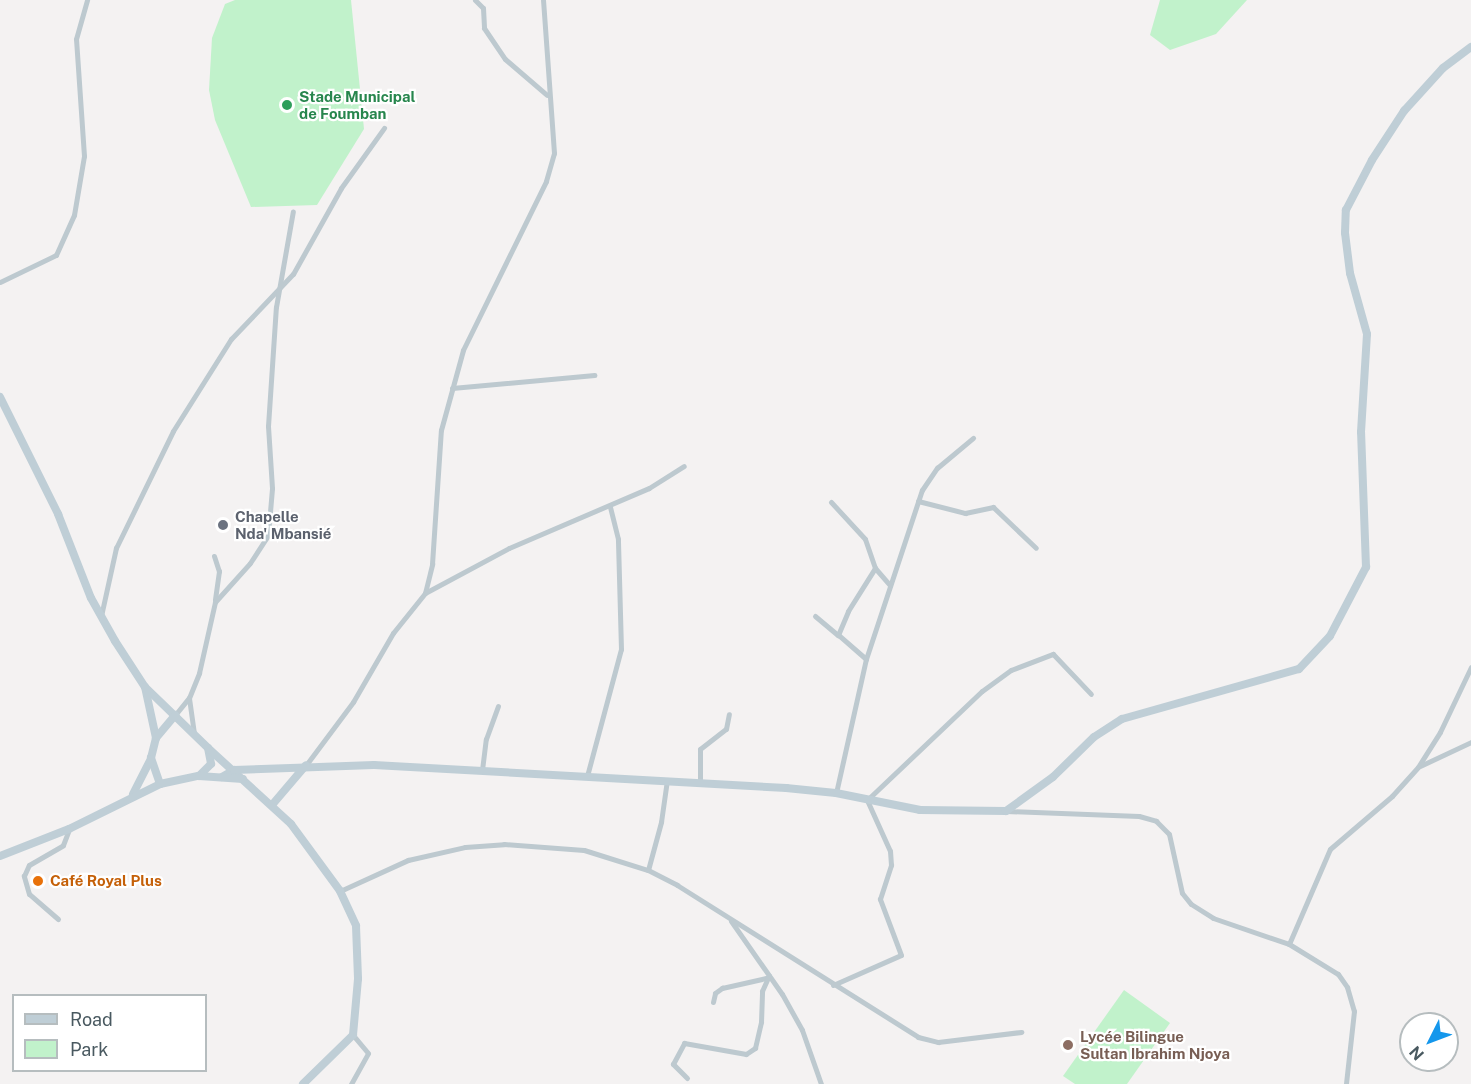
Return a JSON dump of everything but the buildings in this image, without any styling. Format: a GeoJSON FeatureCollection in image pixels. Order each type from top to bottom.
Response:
{"type":"FeatureCollection","features":[{"type":"Feature","properties":{"kind":"street"},"geometry":{"type":"LineString","coordinates":[[0,282],[56,255],[75,215],[84,156],[76,39],[87,0]]}},
{"type":"Feature","properties":{"kind":"street"},"geometry":{"type":"LineString","coordinates":[[475,0],[483,8],[484,28],[505,59],[548,95]]}},
{"type":"Feature","properties":{"kind":"street"},"geometry":{"type":"LineString","coordinates":[[425,593],[432,564],[440,439],[452,388],[476,318],[550,168],[554,113],[548,95],[543,0]]}},
{"type":"Feature","properties":{"kind":"street"},"geometry":{"type":"LineString","coordinates":[[1006,811],[1053,777],[1094,737],[1122,719],[1299,669],[1319,650],[1344,614],[1361,582],[1367,550],[1361,432],[1367,334],[1350,273],[1344,233],[1346,210],[1368,166],[1404,111],[1443,68],[1471,47]]}},
{"type":"Feature","properties":{"kind":"street"},"geometry":{"type":"LineString","coordinates":[[101,618],[116,548],[173,431],[231,339],[293,274],[351,172],[384,128]]}},
{"type":"Feature","properties":{"kind":"street"},"geometry":{"type":"LineString","coordinates":[[215,602],[262,547],[272,519],[268,426],[278,290],[293,211]]}},
{"type":"Feature","properties":{"kind":"street"},"geometry":{"type":"LineString","coordinates":[[452,388],[594,375]]}},
{"type":"Feature","properties":{"kind":"street"},"geometry":{"type":"LineString","coordinates":[[0,397],[58,514],[101,618],[145,687],[208,748],[273,805],[340,891],[356,926],[358,945],[353,1035],[303,1084]]}},
{"type":"Feature","properties":{"kind":"street"},"geometry":{"type":"LineString","coordinates":[[837,793],[866,659],[918,501],[930,477],[973,438]]}},
{"type":"Feature","properties":{"kind":"street"},"geometry":{"type":"LineString","coordinates":[[273,805],[353,702],[393,633],[425,593],[509,548],[610,506],[684,466]]}},
{"type":"Feature","properties":{"kind":"street"},"geometry":{"type":"LineString","coordinates":[[918,501],[965,513],[993,507],[1036,548]]}},
{"type":"Feature","properties":{"kind":"street"},"geometry":{"type":"LineString","coordinates":[[831,502],[865,539],[875,568],[890,585]]}},
{"type":"Feature","properties":{"kind":"street"},"geometry":{"type":"LineString","coordinates":[[587,776],[621,649],[618,539],[610,506]]}},
{"type":"Feature","properties":{"kind":"street"},"geometry":{"type":"LineString","coordinates":[[133,794],[151,758],[156,738],[189,698],[202,663],[219,571],[214,556]]}},
{"type":"Feature","properties":{"kind":"street"},"geometry":{"type":"LineString","coordinates":[[838,634],[848,611],[875,568]]}},
{"type":"Feature","properties":{"kind":"street"},"geometry":{"type":"LineString","coordinates":[[815,616],[866,659]]}},
{"type":"Feature","properties":{"kind":"street"},"geometry":{"type":"LineString","coordinates":[[867,800],[956,714],[1011,670],[1053,654],[1091,694]]}},
{"type":"Feature","properties":{"kind":"street"},"geometry":{"type":"LineString","coordinates":[[1289,944],[1330,849],[1392,796],[1418,766],[1440,732],[1471,667]]}},
{"type":"Feature","properties":{"kind":"street"},"geometry":{"type":"LineString","coordinates":[[145,687],[156,738]]}},
{"type":"Feature","properties":{"kind":"street"},"geometry":{"type":"LineString","coordinates":[[189,698],[194,733]]}},
{"type":"Feature","properties":{"kind":"street"},"geometry":{"type":"LineString","coordinates":[[482,770],[486,738],[498,706]]}},
{"type":"Feature","properties":{"kind":"street"},"geometry":{"type":"LineString","coordinates":[[700,783],[700,749],[726,729],[729,714]]}},
{"type":"Feature","properties":{"kind":"street"},"geometry":{"type":"LineString","coordinates":[[1418,766],[1471,742]]}},
{"type":"Feature","properties":{"kind":"street"},"geometry":{"type":"LineString","coordinates":[[199,776],[211,764],[208,748]]}},
{"type":"Feature","properties":{"kind":"street"},"geometry":{"type":"LineString","coordinates":[[151,758],[160,784]]}},
{"type":"Feature","properties":{"kind":"street"},"geometry":{"type":"LineString","coordinates":[[222,777],[234,770],[306,765],[482,770],[667,780],[837,793],[920,810],[1139,816],[1156,820],[1169,834],[1186,899],[1213,918],[1289,944],[1322,961],[1347,987],[1355,1024],[1346,1084]]}},
{"type":"Feature","properties":{"kind":"street"},"geometry":{"type":"LineString","coordinates":[[0,856],[69,829],[133,794],[160,784],[199,776],[243,779]]}},
{"type":"Feature","properties":{"kind":"street"},"geometry":{"type":"LineString","coordinates":[[648,870],[661,822],[667,780]]}},
{"type":"Feature","properties":{"kind":"street"},"geometry":{"type":"LineString","coordinates":[[832,985],[901,955],[880,899],[891,865],[890,851],[867,800]]}},
{"type":"Feature","properties":{"kind":"street"},"geometry":{"type":"LineString","coordinates":[[58,919],[29,894],[24,876],[29,865],[63,845],[69,829]]}},
{"type":"Feature","properties":{"kind":"street"},"geometry":{"type":"LineString","coordinates":[[340,891],[408,860],[465,847],[504,844],[584,850],[648,870],[730,919],[832,985],[931,1041],[1021,1032]]}},
{"type":"Feature","properties":{"kind":"street"},"geometry":{"type":"LineString","coordinates":[[730,919],[802,1030],[821,1084]]}},
{"type":"Feature","properties":{"kind":"street"},"geometry":{"type":"LineString","coordinates":[[712,1002],[715,993],[722,988],[767,976]]}},
{"type":"Feature","properties":{"kind":"street"},"geometry":{"type":"LineString","coordinates":[[687,1078],[673,1064],[684,1043],[746,1054],[755,1048],[767,976]]}},
{"type":"Feature","properties":{"kind":"street"},"geometry":{"type":"LineString","coordinates":[[351,1084],[368,1053],[353,1035]]}},
{"type":"Feature","properties":{"kind":"green space","name":"Stade Municipal de Foumban"},"geometry":{"type":"Polygon","coordinates":[[[235,0],[351,0],[364,129],[317,205],[251,207],[215,120],[209,90],[212,38],[225,4],[235,0]]]}},
{"type":"Feature","properties":{"kind":"green space"},"geometry":{"type":"Polygon","coordinates":[[[1160,0],[1247,0],[1216,34],[1170,50],[1150,35],[1160,0]]]}},
{"type":"Feature","properties":{"kind":"green space"},"geometry":{"type":"Polygon","coordinates":[[[1124,990],[1170,1023],[1127,1084],[1075,1084],[1063,1076],[1124,990]]]}},
{"type":"Feature","properties":{"kind":"place","name":"Stade Municipal de Foumban"},"geometry":{"type":"Point","coordinates":[287,105]}},
{"type":"Feature","properties":{"kind":"place","name":"Chapelle Nda' Mbansié"},"geometry":{"type":"Point","coordinates":[223,525]}},
{"type":"Feature","properties":{"kind":"place","name":"Café Royal Plus"},"geometry":{"type":"Point","coordinates":[38,881]}},
{"type":"Feature","properties":{"kind":"place","name":"Lycée Bilingue Sultan Ibrahim Njoya"},"geometry":{"type":"Point","coordinates":[1068,1045]}}]}
